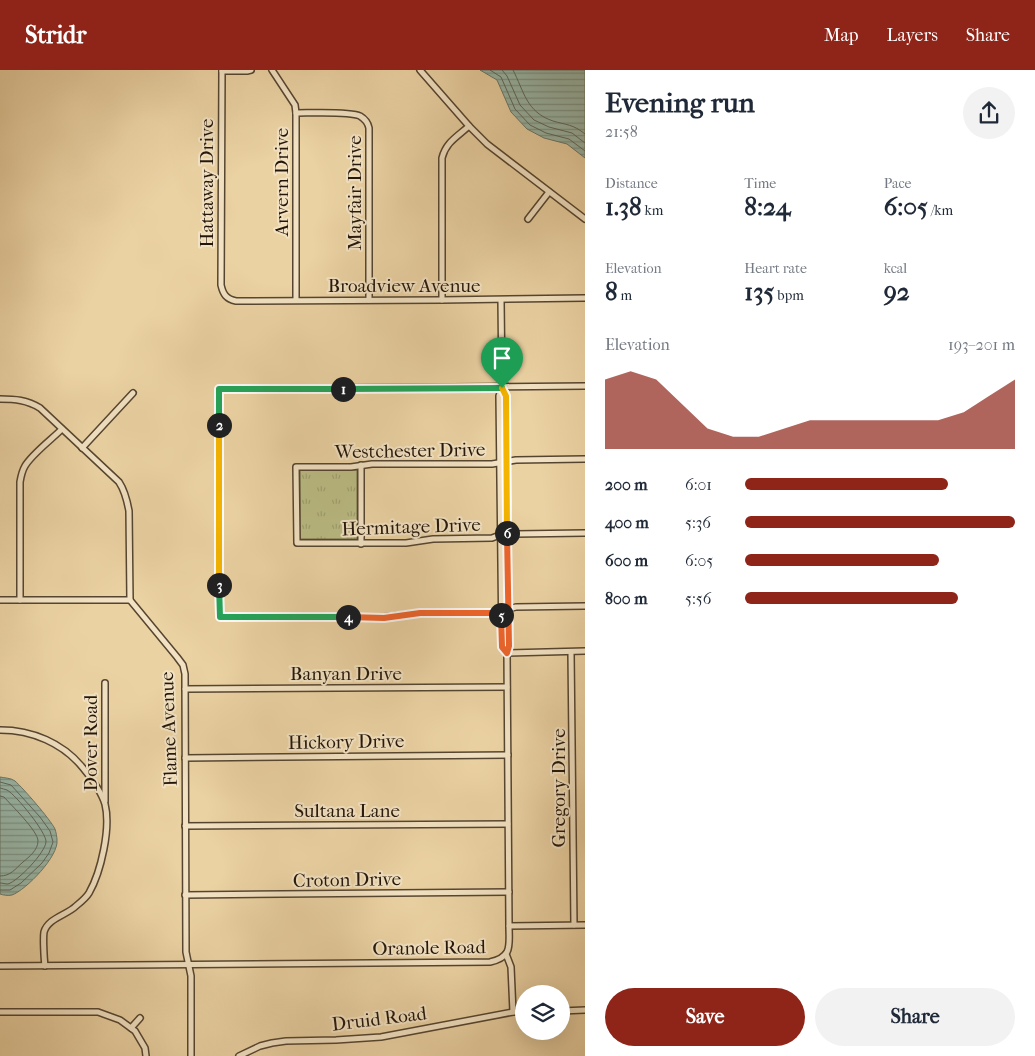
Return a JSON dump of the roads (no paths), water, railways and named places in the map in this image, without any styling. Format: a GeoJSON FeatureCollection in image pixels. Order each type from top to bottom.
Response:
{"type":"FeatureCollection","features":[{"type":"Feature","properties":{"kind":"street"},"geometry":{"type":"LineString","coordinates":[[222,71],[251,70]]}},
{"type":"Feature","properties":{"kind":"street","name":"Arvern Drive"},"geometry":{"type":"LineString","coordinates":[[272,70],[295,104],[296,113],[296,300]]}},
{"type":"Feature","properties":{"kind":"street"},"geometry":{"type":"LineString","coordinates":[[420,70],[487,144],[585,220]]}},
{"type":"Feature","properties":{"kind":"street","name":"Hattaway Drive"},"geometry":{"type":"LineString","coordinates":[[222,71],[221,285],[225,296]]}},
{"type":"Feature","properties":{"kind":"street","name":"Mayfair Drive"},"geometry":{"type":"LineString","coordinates":[[296,113],[354,114],[364,118],[368,124],[369,300]]}},
{"type":"Feature","properties":{"kind":"street"},"geometry":{"type":"LineString","coordinates":[[442,300],[442,158],[444,150],[449,143],[469,126]]}},
{"type":"Feature","properties":{"kind":"street"},"geometry":{"type":"LineString","coordinates":[[528,219],[549,192]]}},
{"type":"Feature","properties":{"kind":"street","name":"Broadview Avenue"},"geometry":{"type":"LineString","coordinates":[[225,296],[236,301],[585,298]]}},
{"type":"Feature","properties":{"kind":"street"},"geometry":{"type":"LineString","coordinates":[[501,300],[502,388],[499,396],[501,610],[502,647],[507,653]]}},
{"type":"Feature","properties":{"kind":"street"},"geometry":{"type":"LineString","coordinates":[[585,386],[219,389],[220,617],[384,618],[420,613],[493,613],[516,607],[585,606]]}},
{"type":"Feature","properties":{"kind":"street"},"geometry":{"type":"LineString","coordinates":[[502,388],[506,396],[509,646],[507,653]]}},
{"type":"Feature","properties":{"kind":"street"},"geometry":{"type":"LineString","coordinates":[[82,448],[133,393]]}},
{"type":"Feature","properties":{"kind":"street"},"geometry":{"type":"LineString","coordinates":[[0,399],[22,400],[40,408],[119,482],[124,489],[129,510],[130,600],[0,600]]}},
{"type":"Feature","properties":{"kind":"street"},"geometry":{"type":"LineString","coordinates":[[20,600],[20,482],[22,473],[30,459],[62,429]]}},
{"type":"Feature","properties":{"kind":"street","name":"Westchester Drive"},"geometry":{"type":"LineString","coordinates":[[297,544],[296,466],[352,467],[372,464],[492,464],[507,461],[585,459]]}},
{"type":"Feature","properties":{"kind":"street"},"geometry":{"type":"LineString","coordinates":[[361,465],[361,544]]}},
{"type":"Feature","properties":{"kind":"street","name":"Hermitage Drive"},"geometry":{"type":"LineString","coordinates":[[297,544],[406,543],[433,539],[492,538],[507,534],[585,533]]}},
{"type":"Feature","properties":{"kind":"street","name":"Flame Avenue"},"geometry":{"type":"LineString","coordinates":[[130,600],[183,665],[185,674],[185,895],[186,952],[190,976],[191,1056]]}},
{"type":"Feature","properties":{"kind":"street","name":"Gregory Drive"},"geometry":{"type":"LineString","coordinates":[[571,652],[574,925]]}},
{"type":"Feature","properties":{"kind":"street"},"geometry":{"type":"LineString","coordinates":[[507,653],[585,652]]}},
{"type":"Feature","properties":{"kind":"street","name":"Oranole Road"},"geometry":{"type":"LineString","coordinates":[[0,966],[490,962],[500,960],[506,954],[508,948],[509,926],[507,653]]}},
{"type":"Feature","properties":{"kind":"street","name":"Dover Road"},"geometry":{"type":"LineString","coordinates":[[44,966],[44,932],[49,924],[74,908],[88,894],[97,876],[103,853],[106,835],[105,683]]}},
{"type":"Feature","properties":{"kind":"street","name":"Banyan Drive"},"geometry":{"type":"LineString","coordinates":[[184,689],[508,687]]}},
{"type":"Feature","properties":{"kind":"street"},"geometry":{"type":"LineString","coordinates":[[0,730],[29,733],[61,748],[78,762],[90,777],[105,804]]}},
{"type":"Feature","properties":{"kind":"street","name":"Hickory Drive"},"geometry":{"type":"LineString","coordinates":[[185,758],[508,755]]}},
{"type":"Feature","properties":{"kind":"street","name":"Sultana Lane"},"geometry":{"type":"LineString","coordinates":[[185,826],[508,824]]}},
{"type":"Feature","properties":{"kind":"street","name":"Croton Drive"},"geometry":{"type":"LineString","coordinates":[[185,895],[509,892]]}},
{"type":"Feature","properties":{"kind":"street"},"geometry":{"type":"LineString","coordinates":[[509,926],[585,925]]}},
{"type":"Feature","properties":{"kind":"street"},"geometry":{"type":"LineString","coordinates":[[506,954],[511,967],[513,1012]]}},
{"type":"Feature","properties":{"kind":"street"},"geometry":{"type":"LineString","coordinates":[[570,1011],[585,1010]]}},
{"type":"Feature","properties":{"kind":"street"},"geometry":{"type":"LineString","coordinates":[[0,1012],[98,1012],[120,1020],[135,1031],[145,1048],[146,1056]]}},
{"type":"Feature","properties":{"kind":"street","name":"Druid Road"},"geometry":{"type":"LineString","coordinates":[[239,1056],[260,1046],[272,1043],[381,1037],[513,1012]]}},
{"type":"Feature","properties":{"kind":"street"},"geometry":{"type":"LineString","coordinates":[[131,1028],[140,1018]]}},
{"type":"Feature","properties":{"kind":"water"},"geometry":{"type":"Polygon","coordinates":[[[480,70],[585,70],[585,158],[567,144],[544,138],[527,129],[511,112],[497,80],[480,70]]]}},
{"type":"Feature","properties":{"kind":"water"},"geometry":{"type":"Polygon","coordinates":[[[0,777],[15,781],[24,790],[52,824],[57,839],[53,855],[41,872],[25,887],[12,895],[0,894],[0,777]]]}}]}
